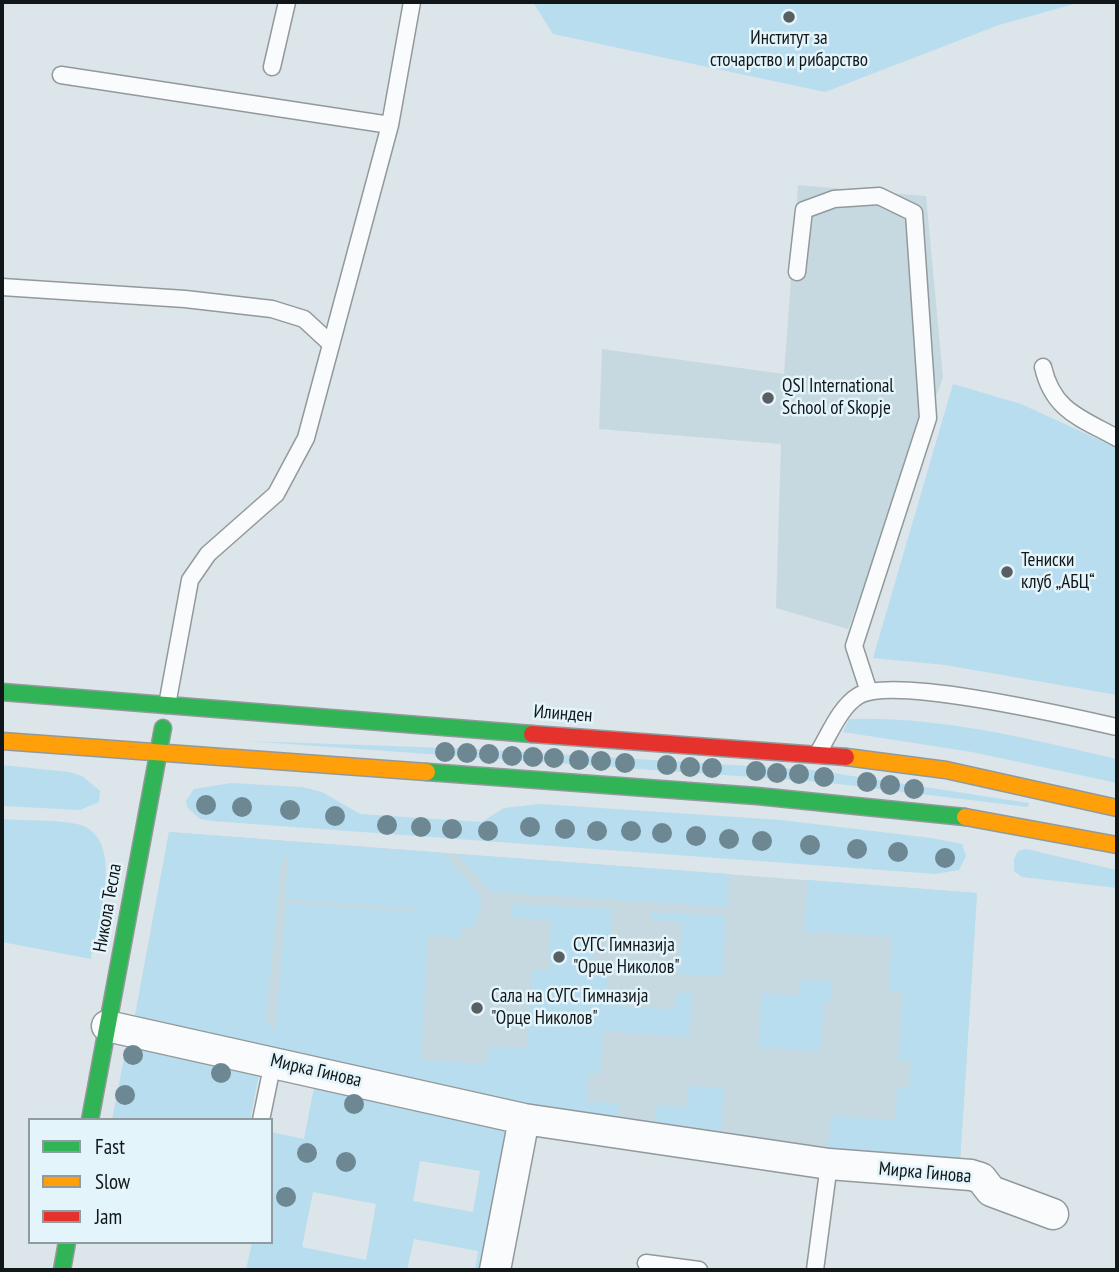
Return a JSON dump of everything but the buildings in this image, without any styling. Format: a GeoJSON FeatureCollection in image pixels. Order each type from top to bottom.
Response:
{"type":"FeatureCollection","features":[{"type":"Feature","properties":{"kind":"street","name":"Илинден"},"geometry":{"type":"LineString","coordinates":[[2,692],[388,724],[818,753],[946,770],[1117,808]]}},
{"type":"Feature","properties":{"kind":"street","name":"Никола Тесла"},"geometry":{"type":"LineString","coordinates":[[90,1118],[167,705]]}},
{"type":"Feature","properties":{"kind":"street"},"geometry":{"type":"LineString","coordinates":[[2,741],[770,797],[954,815],[1117,845]]}},
{"type":"Feature","properties":{"kind":"street","name":"Мирка Гинова"},"geometry":{"type":"LineString","coordinates":[[107,1026],[451,1105],[524,1119],[829,1164],[971,1175],[981,1178],[991,1191],[1053,1214]]}},
{"type":"Feature","properties":{"kind":"street"},"geometry":{"type":"LineString","coordinates":[[495,1270],[524,1119]]}},
{"type":"Feature","properties":{"kind":"street"},"geometry":{"type":"LineString","coordinates":[[62,1270],[67,1244]]}},
{"type":"Feature","properties":{"kind":"lane"},"geometry":{"type":"LineString","coordinates":[[272,68],[287,2]]}},
{"type":"Feature","properties":{"kind":"lane"},"geometry":{"type":"LineString","coordinates":[[167,705],[190,580],[208,554],[276,494],[306,438],[390,125],[412,2]]}},
{"type":"Feature","properties":{"kind":"lane"},"geometry":{"type":"LineString","coordinates":[[61,75],[390,125]]}},
{"type":"Feature","properties":{"kind":"lane"},"geometry":{"type":"LineString","coordinates":[[797,272],[804,210],[834,199],[879,196],[914,213],[928,418],[854,646],[869,692]]}},
{"type":"Feature","properties":{"kind":"lane"},"geometry":{"type":"LineString","coordinates":[[2,287],[185,299],[272,309],[303,319],[330,343]]}},
{"type":"Feature","properties":{"kind":"lane"},"geometry":{"type":"LineString","coordinates":[[1044,367],[1051,392],[1058,403],[1117,438]]}},
{"type":"Feature","properties":{"kind":"lane"},"geometry":{"type":"LineString","coordinates":[[818,753],[850,703],[869,692],[898,691],[980,701],[1117,727]]}},
{"type":"Feature","properties":{"kind":"lane"},"geometry":{"type":"LineString","coordinates":[[261,1118],[273,1062]]}},
{"type":"Feature","properties":{"kind":"lane"},"geometry":{"type":"LineString","coordinates":[[815,1270],[829,1164]]}},
{"type":"Feature","properties":{"kind":"lane"},"geometry":{"type":"LineString","coordinates":[[646,1263],[699,1270]]}},
{"type":"Feature","properties":{"kind":"shaded area"},"geometry":{"type":"Polygon","coordinates":[[[533,2],[1081,2],[999,25],[825,92],[553,34],[533,2]]]}},
{"type":"Feature","properties":{"kind":"shaded area","name":"QSI International School of Skopje"},"geometry":{"type":"Polygon","coordinates":[[[798,185],[926,196],[943,378],[848,629],[776,608],[781,444],[599,429],[602,349],[784,374],[798,185]]]}},
{"type":"Feature","properties":{"kind":"shaded area","name":"Тениски клуб „АБЦ“"},"geometry":{"type":"Polygon","coordinates":[[[953,384],[1021,404],[1117,448],[1117,695],[945,665],[873,658],[953,384]]]}},
{"type":"Feature","properties":{"kind":"shaded area"},"geometry":{"type":"Polygon","coordinates":[[[849,719],[917,721],[984,730],[1117,759],[1117,783],[972,752],[843,732],[849,719]]]}},
{"type":"Feature","properties":{"kind":"shaded area"},"geometry":{"type":"Polygon","coordinates":[[[247,741],[476,749],[813,770],[1029,803],[1028,807],[822,782],[247,741]]]}},
{"type":"Feature","properties":{"kind":"shaded area"},"geometry":{"type":"Polygon","coordinates":[[[2,765],[69,772],[82,776],[100,791],[99,802],[80,810],[2,806],[2,765]]]}},
{"type":"Feature","properties":{"kind":"shaded area"},"geometry":{"type":"Polygon","coordinates":[[[231,783],[302,787],[322,792],[360,814],[482,822],[504,808],[540,804],[781,820],[962,844],[966,856],[959,870],[936,874],[212,821],[200,819],[187,807],[186,801],[194,789],[231,783]]]}},
{"type":"Feature","properties":{"kind":"shaded area"},"geometry":{"type":"Polygon","coordinates":[[[2,819],[77,824],[92,832],[102,845],[105,862],[103,904],[91,959],[2,942],[2,819]]]}},
{"type":"Feature","properties":{"kind":"shaded area","name":"СУГС Гимназија \"Орце Николов\""},"geometry":{"type":"Polygon","coordinates":[[[169,832],[977,893],[960,1162],[720,1141],[134,1021],[169,832]]]}},
{"type":"Feature","properties":{"kind":"shaded area"},"geometry":{"type":"Polygon","coordinates":[[[169,832],[444,853],[482,898],[474,928],[461,928],[461,937],[428,936],[421,1060],[487,1064],[489,1046],[527,1048],[532,969],[549,970],[551,920],[511,918],[511,904],[613,909],[611,935],[595,935],[592,969],[608,971],[605,1005],[675,1010],[677,992],[692,994],[689,1037],[603,1031],[600,1074],[589,1073],[587,1101],[619,1104],[618,1121],[654,1123],[656,1105],[687,1107],[689,1086],[724,1088],[720,1141],[540,1112],[134,1021],[169,832]],[[288,852],[281,864],[266,1019],[275,1033],[286,903],[418,912],[417,909],[285,899],[288,852]]]}},
{"type":"Feature","properties":{"kind":"shaded area"},"geometry":{"type":"Polygon","coordinates":[[[1026,849],[1117,870],[1117,888],[1022,877],[1014,871],[1014,859],[1018,851],[1026,849]]]}},
{"type":"Feature","properties":{"kind":"shaded area"},"geometry":{"type":"Polygon","coordinates":[[[457,854],[729,874],[727,907],[491,892],[457,854]]]}},
{"type":"Feature","properties":{"kind":"shaded area"},"geometry":{"type":"Polygon","coordinates":[[[808,880],[977,893],[960,1162],[827,1154],[831,1116],[895,1120],[897,1087],[909,1088],[911,1061],[898,1060],[903,991],[888,990],[892,937],[804,931],[808,880]]]}},
{"type":"Feature","properties":{"kind":"shaded area"},"geometry":{"type":"Polygon","coordinates":[[[651,912],[726,916],[722,977],[678,974],[682,922],[650,920],[651,912]]]}},
{"type":"Feature","properties":{"kind":"shaded area"},"geometry":{"type":"Polygon","coordinates":[[[801,979],[832,981],[831,1002],[824,1002],[820,1052],[758,1047],[762,993],[799,996],[801,979]]]}},
{"type":"Feature","properties":{"kind":"shaded area"},"geometry":{"type":"Polygon","coordinates":[[[127,1043],[260,1069],[250,1118],[112,1118],[127,1043]]]}},
{"type":"Feature","properties":{"kind":"shaded area"},"geometry":{"type":"Polygon","coordinates":[[[314,1088],[508,1128],[487,1270],[475,1270],[478,1251],[414,1239],[407,1270],[246,1270],[252,1244],[273,1244],[273,1132],[304,1139],[314,1088]],[[420,1161],[413,1201],[473,1212],[480,1171],[420,1161]],[[313,1192],[302,1247],[366,1260],[376,1204],[313,1192]]]}},
{"type":"Feature","properties":{"kind":"traffic: fast"},"geometry":{"type":"LineString","coordinates":[[2,692],[532,734]]}},
{"type":"Feature","properties":{"kind":"traffic: fast"},"geometry":{"type":"LineString","coordinates":[[90,1118],[163,728]]}},
{"type":"Feature","properties":{"kind":"traffic: fast"},"geometry":{"type":"LineString","coordinates":[[427,772],[757,796],[965,817]]}},
{"type":"Feature","properties":{"kind":"traffic: fast"},"geometry":{"type":"LineString","coordinates":[[62,1270],[67,1244]]}},
{"type":"Feature","properties":{"kind":"traffic: slow"},"geometry":{"type":"LineString","coordinates":[[2,741],[427,772]]}},
{"type":"Feature","properties":{"kind":"traffic: slow"},"geometry":{"type":"LineString","coordinates":[[846,757],[946,770],[1117,808]]}},
{"type":"Feature","properties":{"kind":"traffic: slow"},"geometry":{"type":"LineString","coordinates":[[965,817],[1117,845]]}},
{"type":"Feature","properties":{"kind":"traffic: jam"},"geometry":{"type":"LineString","coordinates":[[532,734],[846,757]]}},
{"type":"Feature","properties":{"kind":"place","name":"Институт за сточарство и рибарство"},"geometry":{"type":"Point","coordinates":[789,17]}},
{"type":"Feature","properties":{"kind":"place","name":"QSI International School of Skopje"},"geometry":{"type":"Point","coordinates":[768,398]}},
{"type":"Feature","properties":{"kind":"place","name":"Тениски клуб „АБЦ“"},"geometry":{"type":"Point","coordinates":[1007,572]}},
{"type":"Feature","properties":{"kind":"place","name":"СУГС Гимназија \"Орце Николов\""},"geometry":{"type":"Point","coordinates":[559,957]}},
{"type":"Feature","properties":{"kind":"place","name":"Сала на СУГС Гимназија \"Орце Николов\""},"geometry":{"type":"Point","coordinates":[477,1008]}}]}
